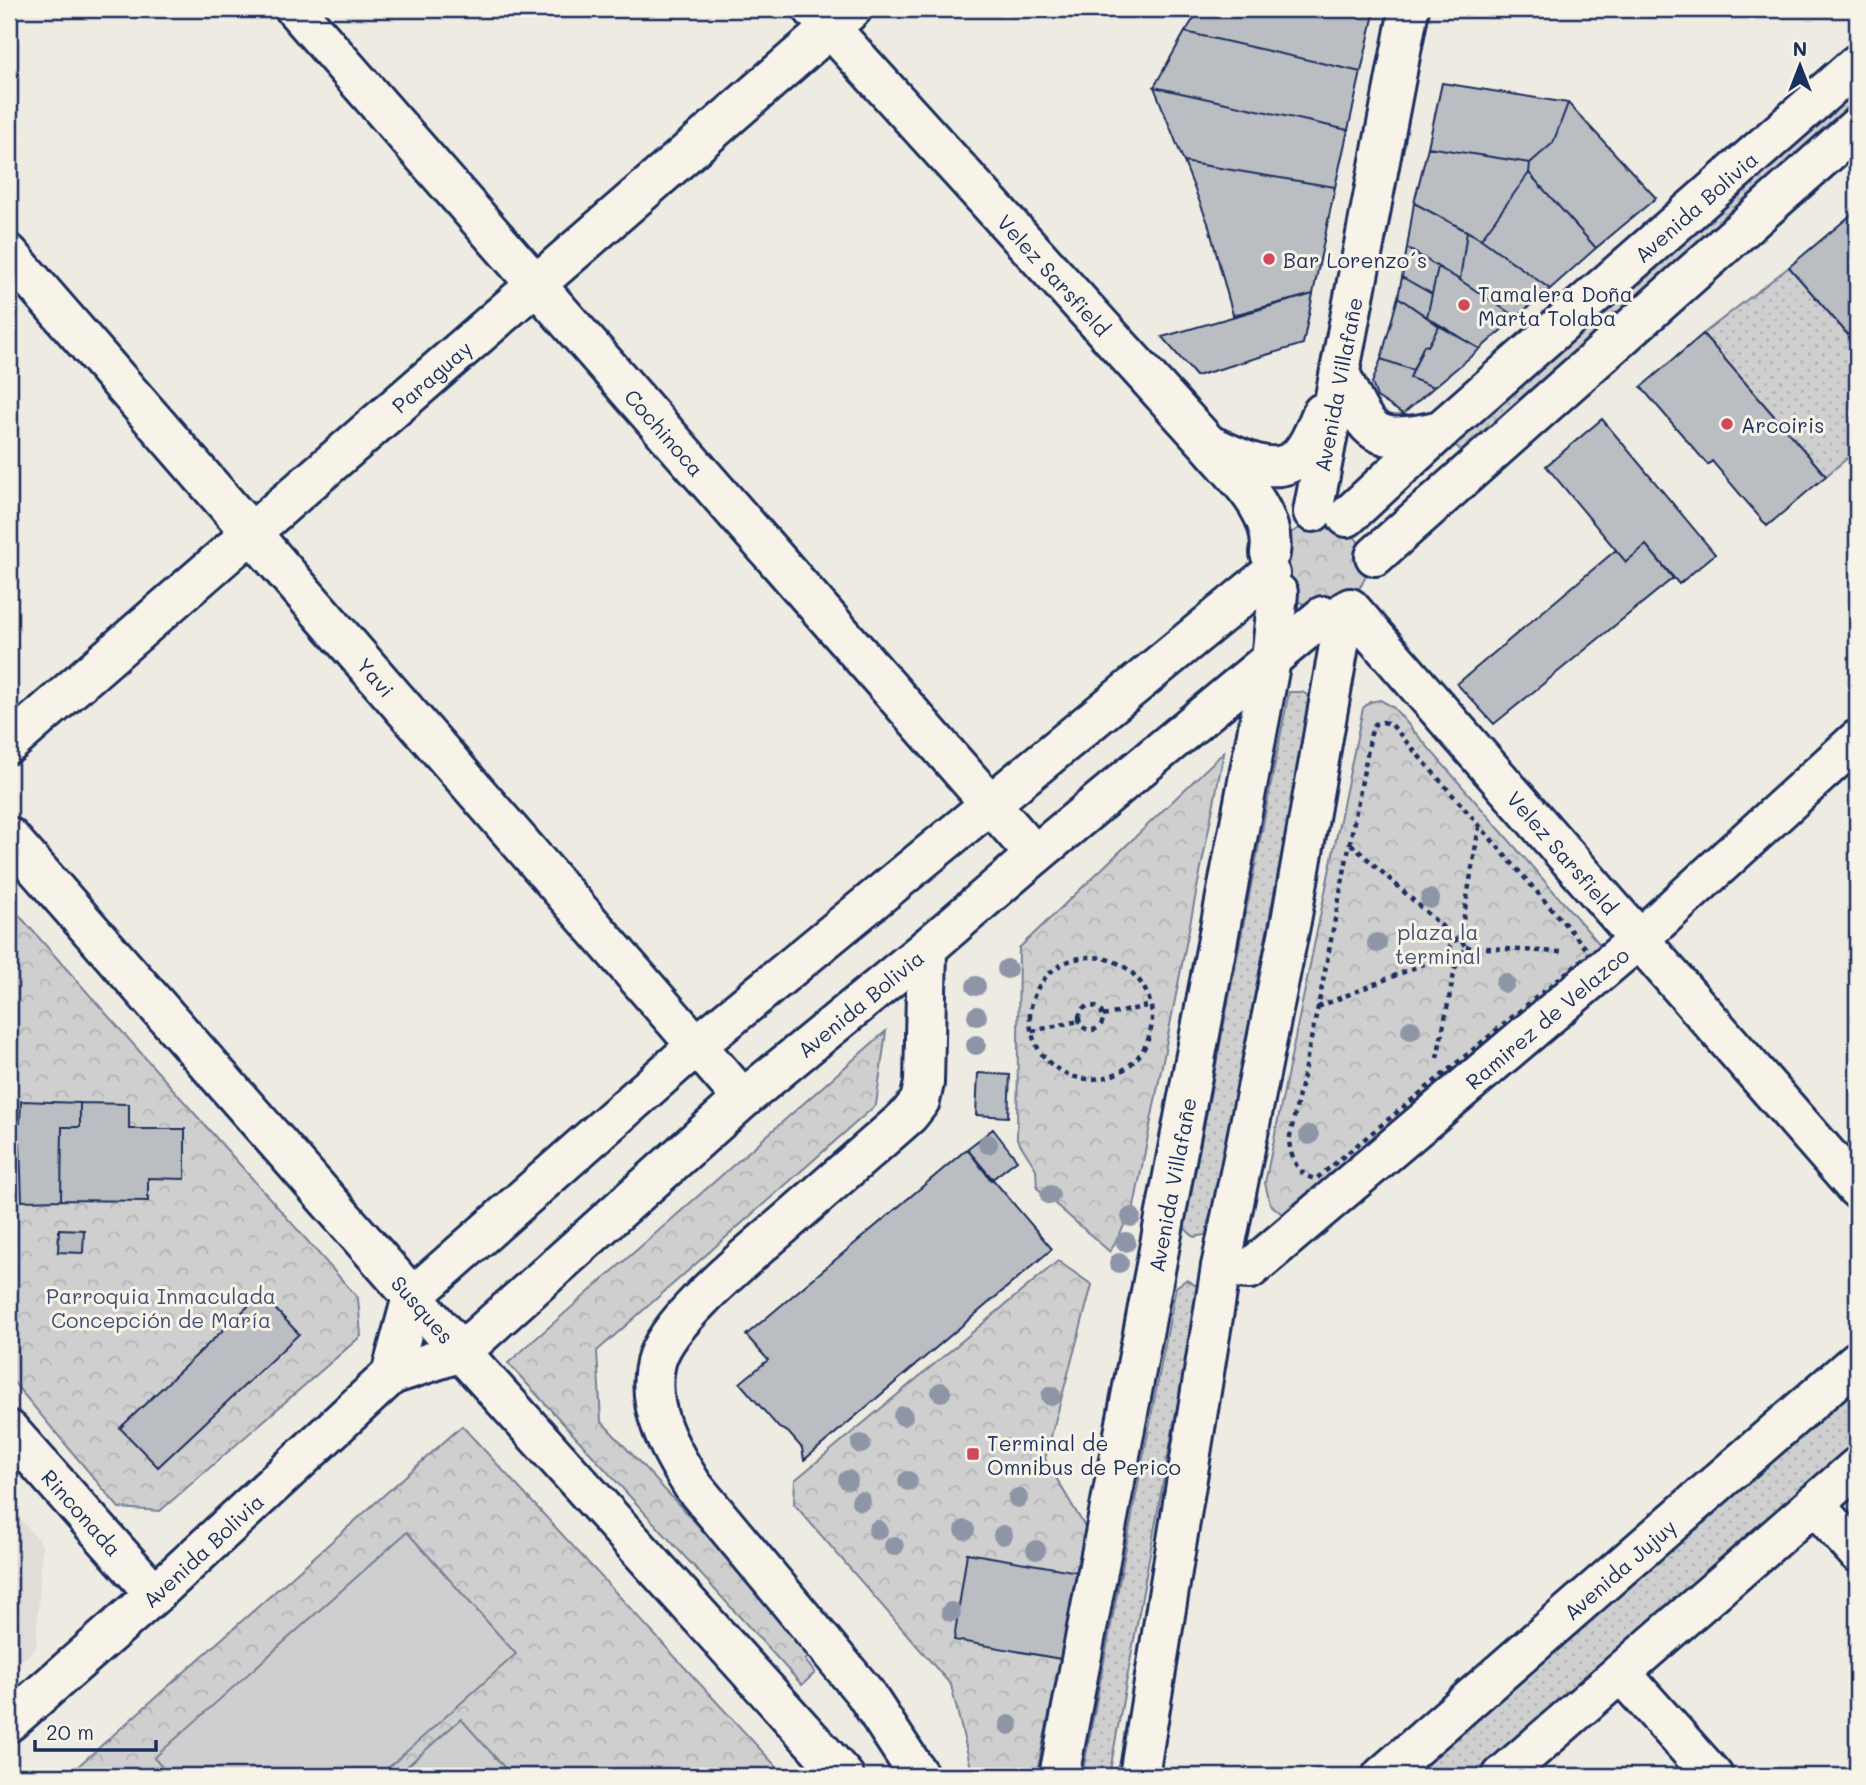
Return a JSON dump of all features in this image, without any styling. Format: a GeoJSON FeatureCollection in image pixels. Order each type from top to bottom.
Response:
{"type":"FeatureCollection","features":[{"type":"Feature","properties":{"kind":"street","name":"Cochinoca"},"geometry":{"type":"LineString","coordinates":[[295,9],[1035,855]]}},
{"type":"Feature","properties":{"kind":"street","name":"Avenida Villafañe"},"geometry":{"type":"LineString","coordinates":[[1330,514],[1340,373],[1409,9]]}},
{"type":"Feature","properties":{"kind":"street","name":"Paraguay"},"geometry":{"type":"LineString","coordinates":[[9,744],[536,284],[831,15]]}},
{"type":"Feature","properties":{"kind":"street","name":"Velez Sarsfield"},"geometry":{"type":"LineString","coordinates":[[831,15],[1209,444],[1255,500],[1266,519],[1272,542],[1273,573]]}},
{"type":"Feature","properties":{"kind":"street","name":"Avenida Bolivia"},"geometry":{"type":"LineString","coordinates":[[1330,514],[1441,430],[1857,64]]}},
{"type":"Feature","properties":{"kind":"street"},"geometry":{"type":"LineString","coordinates":[[1375,556],[1857,127]]}},
{"type":"Feature","properties":{"kind":"street","name":"Yavi"},"geometry":{"type":"LineString","coordinates":[[9,254],[743,1099]]}},
{"type":"Feature","properties":{"kind":"street"},"geometry":{"type":"LineString","coordinates":[[1340,373],[1360,414],[1378,433],[1408,438],[1441,430]]}},
{"type":"Feature","properties":{"kind":"street"},"geometry":{"type":"LineString","coordinates":[[1209,444],[1265,466],[1283,465],[1298,457],[1312,435],[1340,373]]}},
{"type":"Feature","properties":{"kind":"street"},"geometry":{"type":"LineString","coordinates":[[1330,514],[1368,536],[1375,556],[1374,576],[1366,594],[1340,612],[1306,614],[1290,606],[1273,573],[1279,534],[1294,519],[1330,514]]}},
{"type":"Feature","properties":{"kind":"street","name":"Avenida Villafañe"},"geometry":{"type":"LineString","coordinates":[[1059,1776],[1271,660],[1273,573]]}},
{"type":"Feature","properties":{"kind":"street"},"geometry":{"type":"LineString","coordinates":[[391,1375],[412,1297],[697,1045],[1273,573]]}},
{"type":"Feature","properties":{"kind":"street"},"geometry":{"type":"LineString","coordinates":[[1139,1776],[1221,1266],[1291,921],[1340,612]]}},
{"type":"Feature","properties":{"kind":"street","name":"Velez Sarsfield"},"geometry":{"type":"LineString","coordinates":[[1340,612],[1639,939],[1857,1189]]}},
{"type":"Feature","properties":{"kind":"street","name":"Avenida Bolivia"},"geometry":{"type":"LineString","coordinates":[[9,1722],[155,1594],[391,1375],[461,1352],[743,1099],[1271,660],[1340,612]]}},
{"type":"Feature","properties":{"kind":"street","name":"Ramirez de Velazco"},"geometry":{"type":"LineString","coordinates":[[1221,1266],[1250,1269],[1639,939],[1857,740]]}},
{"type":"Feature","properties":{"kind":"street","name":"Susques"},"geometry":{"type":"LineString","coordinates":[[9,837],[412,1297],[844,1776]]}},
{"type":"Feature","properties":{"kind":"street"},"geometry":{"type":"LineString","coordinates":[[919,1776],[865,1693],[693,1486],[672,1453],[662,1430],[653,1390],[656,1360],[670,1337],[703,1296],[909,1115],[920,1101],[924,1083],[927,948]]}},
{"type":"Feature","properties":{"kind":"street","name":"Avenida Jujuy"},"geometry":{"type":"LineString","coordinates":[[1382,1776],[1857,1361]]}},
{"type":"Feature","properties":{"kind":"street","name":"Rinconada"},"geometry":{"type":"LineString","coordinates":[[9,1430],[155,1594]]}},
{"type":"Feature","properties":{"kind":"street"},"geometry":{"type":"LineString","coordinates":[[1502,1776],[1857,1467]]}},
{"type":"Feature","properties":{"kind":"street"},"geometry":{"type":"LineString","coordinates":[[1814,1504],[1857,1552]]}},
{"type":"Feature","properties":{"kind":"street"},"geometry":{"type":"LineString","coordinates":[[1621,1673],[1713,1776]]}},
{"type":"Feature","properties":{"kind":"path"},"geometry":{"type":"LineString","coordinates":[[1375,724],[1391,724],[1590,953],[1316,1179],[1308,1177],[1296,1164],[1289,1141],[1318,1007],[1370,734],[1375,724]]}},
{"type":"Feature","properties":{"kind":"path"},"geometry":{"type":"LineString","coordinates":[[1456,953],[1450,946],[1458,939],[1479,826]]}},
{"type":"Feature","properties":{"kind":"path"},"geometry":{"type":"LineString","coordinates":[[1350,844],[1466,947],[1562,952]]}},
{"type":"Feature","properties":{"kind":"path"},"geometry":{"type":"LineString","coordinates":[[1318,1007],[1456,953],[1463,953],[1466,947]]}},
{"type":"Feature","properties":{"kind":"path"},"geometry":{"type":"LineString","coordinates":[[1432,1083],[1456,953]]}},
{"type":"Feature","properties":{"kind":"path"},"geometry":{"type":"LineString","coordinates":[[1576,953],[1590,953]]}},
{"type":"Feature","properties":{"kind":"path"},"geometry":{"type":"LineString","coordinates":[[1095,957],[1114,961],[1144,986],[1151,1005],[1152,1024],[1147,1043],[1138,1058],[1123,1071],[1106,1077],[1087,1079],[1069,1075],[1053,1065],[1039,1049],[1032,1031],[1030,1011],[1035,993],[1045,977],[1059,965],[1076,959],[1095,957]]}},
{"type":"Feature","properties":{"kind":"path"},"geometry":{"type":"LineString","coordinates":[[1103,1016],[1151,1005]]}},
{"type":"Feature","properties":{"kind":"path"},"geometry":{"type":"LineString","coordinates":[[1086,1007],[1098,1008],[1103,1016],[1101,1026],[1094,1030],[1083,1027],[1080,1021],[1081,1013],[1086,1007]]}},
{"type":"Feature","properties":{"kind":"path"},"geometry":{"type":"LineString","coordinates":[[1032,1031],[1080,1021]]}},
{"type":"Feature","properties":{"kind":"shaded area"},"geometry":{"type":"Polygon","coordinates":[[[9,1506],[42,1544],[36,1648],[9,1671],[9,1506]]]}},
{"type":"Feature","properties":{"kind":"green space"},"geometry":{"type":"Polygon","coordinates":[[[1857,64],[1857,127],[1476,466],[1441,430],[1857,64]]]}},
{"type":"Feature","properties":{"kind":"green space"},"geometry":{"type":"Polygon","coordinates":[[[1789,267],[1857,345],[1857,450],[1826,476],[1703,334],[1789,267]]]}},
{"type":"Feature","properties":{"kind":"green space"},"geometry":{"type":"Polygon","coordinates":[[[1333,522],[1351,534],[1363,551],[1367,570],[1364,581],[1357,591],[1348,596],[1313,605],[1300,602],[1294,598],[1286,582],[1279,559],[1281,546],[1291,533],[1298,529],[1333,522]]]}},
{"type":"Feature","properties":{"kind":"green space"},"geometry":{"type":"Polygon","coordinates":[[[1289,692],[1302,692],[1311,697],[1210,1234],[1194,1237],[1184,1228],[1289,692]]]}},
{"type":"Feature","properties":{"kind":"green space","name":"plaza la terminal"},"geometry":{"type":"Polygon","coordinates":[[[1380,700],[1393,707],[1609,955],[1303,1211],[1283,1215],[1270,1204],[1265,1183],[1363,708],[1370,702],[1380,700]]]}},
{"type":"Feature","properties":{"kind":"green space"},"geometry":{"type":"Polygon","coordinates":[[[1224,752],[1134,1207],[1110,1252],[1037,1188],[1036,1169],[1017,1139],[1019,948],[1224,752]]]}},
{"type":"Feature","properties":{"kind":"green space","name":"Parroquia Inmaculada Concepción de María"},"geometry":{"type":"Polygon","coordinates":[[[9,904],[358,1298],[361,1336],[160,1511],[119,1508],[9,1377],[9,904]]]}},
{"type":"Feature","properties":{"kind":"green space"},"geometry":{"type":"Polygon","coordinates":[[[886,1031],[876,1105],[597,1351],[601,1421],[815,1651],[805,1660],[815,1673],[802,1685],[508,1363],[886,1031]]]}},
{"type":"Feature","properties":{"kind":"green space"},"geometry":{"type":"Polygon","coordinates":[[[1058,1261],[1092,1285],[1045,1459],[1088,1532],[1036,1776],[973,1776],[951,1685],[794,1504],[795,1480],[1058,1261]]]}},
{"type":"Feature","properties":{"kind":"green space"},"geometry":{"type":"Polygon","coordinates":[[[1186,1280],[1199,1287],[1109,1776],[1082,1776],[1176,1287],[1186,1280]]]}},
{"type":"Feature","properties":{"kind":"green space"},"geometry":{"type":"Polygon","coordinates":[[[1857,1361],[1857,1467],[1502,1776],[1382,1776],[1857,1361]]]}},
{"type":"Feature","properties":{"kind":"green space"},"geometry":{"type":"Polygon","coordinates":[[[462,1426],[785,1776],[67,1776],[462,1426]]]}},
{"type":"Feature","properties":{"kind":"green space"},"geometry":{"type":"Polygon","coordinates":[[[407,1532],[516,1654],[379,1776],[170,1776],[154,1758],[407,1532]]]}},
{"type":"Feature","properties":{"kind":"green space"},"geometry":{"type":"Polygon","coordinates":[[[461,1719],[512,1776],[396,1776],[461,1719]]]}},
{"type":"Feature","properties":{"kind":"building"},"geometry":{"type":"Polygon","coordinates":[[[1200,9],[1375,9],[1361,72],[1185,32],[1200,9]]]}},
{"type":"Feature","properties":{"kind":"building"},"geometry":{"type":"Polygon","coordinates":[[[1185,32],[1361,72],[1348,130],[1154,87],[1185,32]]]}},
{"type":"Feature","properties":{"kind":"building"},"geometry":{"type":"Polygon","coordinates":[[[1442,83],[1568,103],[1553,143],[1530,163],[1428,147],[1442,83]]]}},
{"type":"Feature","properties":{"kind":"building"},"geometry":{"type":"Polygon","coordinates":[[[1154,87],[1348,130],[1335,187],[1184,162],[1154,87]]]}},
{"type":"Feature","properties":{"kind":"building"},"geometry":{"type":"Polygon","coordinates":[[[1568,103],[1656,198],[1596,248],[1529,173],[1530,163],[1553,143],[1568,103]]]}},
{"type":"Feature","properties":{"kind":"building"},"geometry":{"type":"Polygon","coordinates":[[[1428,147],[1530,163],[1529,173],[1481,239],[1414,203],[1428,147]]]}},
{"type":"Feature","properties":{"kind":"building","name":"Bar Lorenzo´s"},"geometry":{"type":"Polygon","coordinates":[[[1184,162],[1335,187],[1313,294],[1233,315],[1208,223],[1184,162]]]}},
{"type":"Feature","properties":{"kind":"building"},"geometry":{"type":"Polygon","coordinates":[[[1529,173],[1596,248],[1550,289],[1481,239],[1529,173]]]}},
{"type":"Feature","properties":{"kind":"building"},"geometry":{"type":"Polygon","coordinates":[[[1414,203],[1467,231],[1460,280],[1407,248],[1414,203]]]}},
{"type":"Feature","properties":{"kind":"building"},"geometry":{"type":"Polygon","coordinates":[[[1857,210],[1857,345],[1789,267],[1857,210]]]}},
{"type":"Feature","properties":{"kind":"building"},"geometry":{"type":"Polygon","coordinates":[[[1467,231],[1550,289],[1516,317],[1460,280],[1467,231]]]}},
{"type":"Feature","properties":{"kind":"building"},"geometry":{"type":"Polygon","coordinates":[[[1407,248],[1438,267],[1432,294],[1402,277],[1407,248]]]}},
{"type":"Feature","properties":{"kind":"building","name":"Tamalera Doña Marta Tolaba"},"geometry":{"type":"Polygon","coordinates":[[[1438,267],[1516,317],[1480,349],[1427,317],[1438,267]]]}},
{"type":"Feature","properties":{"kind":"building"},"geometry":{"type":"Polygon","coordinates":[[[1402,277],[1432,294],[1427,317],[1398,297],[1402,277]]]}},
{"type":"Feature","properties":{"kind":"building"},"geometry":{"type":"Polygon","coordinates":[[[1313,294],[1303,344],[1196,376],[1162,337],[1313,294]]]}},
{"type":"Feature","properties":{"kind":"building"},"geometry":{"type":"Polygon","coordinates":[[[1398,297],[1439,326],[1428,346],[1424,345],[1413,370],[1381,359],[1398,297]]]}},
{"type":"Feature","properties":{"kind":"building"},"geometry":{"type":"Polygon","coordinates":[[[1439,326],[1480,349],[1434,387],[1410,378],[1424,345],[1428,346],[1439,326]]]}},
{"type":"Feature","properties":{"kind":"building","name":"Arcoiris"},"geometry":{"type":"Polygon","coordinates":[[[1703,334],[1826,476],[1767,526],[1712,461],[1708,465],[1641,387],[1703,334]]]}},
{"type":"Feature","properties":{"kind":"building"},"geometry":{"type":"Polygon","coordinates":[[[1381,359],[1413,370],[1410,378],[1434,387],[1403,414],[1377,397],[1372,383],[1381,359]]]}},
{"type":"Feature","properties":{"kind":"building"},"geometry":{"type":"Polygon","coordinates":[[[1602,419],[1715,554],[1679,584],[1646,545],[1626,562],[1546,466],[1602,419]]]}},
{"type":"Feature","properties":{"kind":"building"},"geometry":{"type":"Polygon","coordinates":[[[1646,545],[1673,578],[1494,724],[1457,684],[1616,550],[1626,562],[1646,545]]]}},
{"type":"Feature","properties":{"kind":"building"},"geometry":{"type":"Polygon","coordinates":[[[978,1073],[1010,1075],[1008,1117],[976,1115],[978,1073]]]}},
{"type":"Feature","properties":{"kind":"building"},"geometry":{"type":"Polygon","coordinates":[[[21,1101],[80,1103],[80,1127],[62,1127],[61,1200],[22,1201],[20,1143],[9,1143],[9,1122],[20,1123],[21,1101]]]}},
{"type":"Feature","properties":{"kind":"building"},"geometry":{"type":"Polygon","coordinates":[[[80,1103],[129,1104],[129,1129],[185,1129],[185,1179],[148,1178],[148,1201],[61,1200],[62,1127],[80,1127],[80,1103]]]}},
{"type":"Feature","properties":{"kind":"building"},"geometry":{"type":"Polygon","coordinates":[[[993,1129],[1017,1160],[991,1180],[967,1149],[993,1129]]]}},
{"type":"Feature","properties":{"kind":"building"},"geometry":{"type":"Polygon","coordinates":[[[967,1149],[1052,1249],[804,1460],[802,1448],[788,1432],[779,1428],[740,1383],[768,1360],[746,1335],[967,1149]]]}},
{"type":"Feature","properties":{"kind":"building"},"geometry":{"type":"Polygon","coordinates":[[[59,1229],[84,1230],[83,1253],[58,1252],[59,1229]]]}},
{"type":"Feature","properties":{"kind":"building"},"geometry":{"type":"Polygon","coordinates":[[[261,1294],[299,1334],[158,1467],[120,1428],[261,1294]]]}},
{"type":"Feature","properties":{"kind":"building"},"geometry":{"type":"Polygon","coordinates":[[[967,1553],[1084,1573],[1072,1661],[954,1640],[967,1553]]]}},
{"type":"Feature","properties":{"kind":"place","name":"Bar Lorenzo´s"},"geometry":{"type":"Point","coordinates":[1269,259]}},
{"type":"Feature","properties":{"kind":"place","name":"Tamalera Doña Marta Tolaba"},"geometry":{"type":"Point","coordinates":[1464,305]}},
{"type":"Feature","properties":{"kind":"place","name":"Arcoiris"},"geometry":{"type":"Point","coordinates":[1727,424]}},
{"type":"Feature","properties":{"kind":"place","name":"Terminal de Omnibus de Perico"},"geometry":{"type":"Point","coordinates":[973,1454]}}]}
